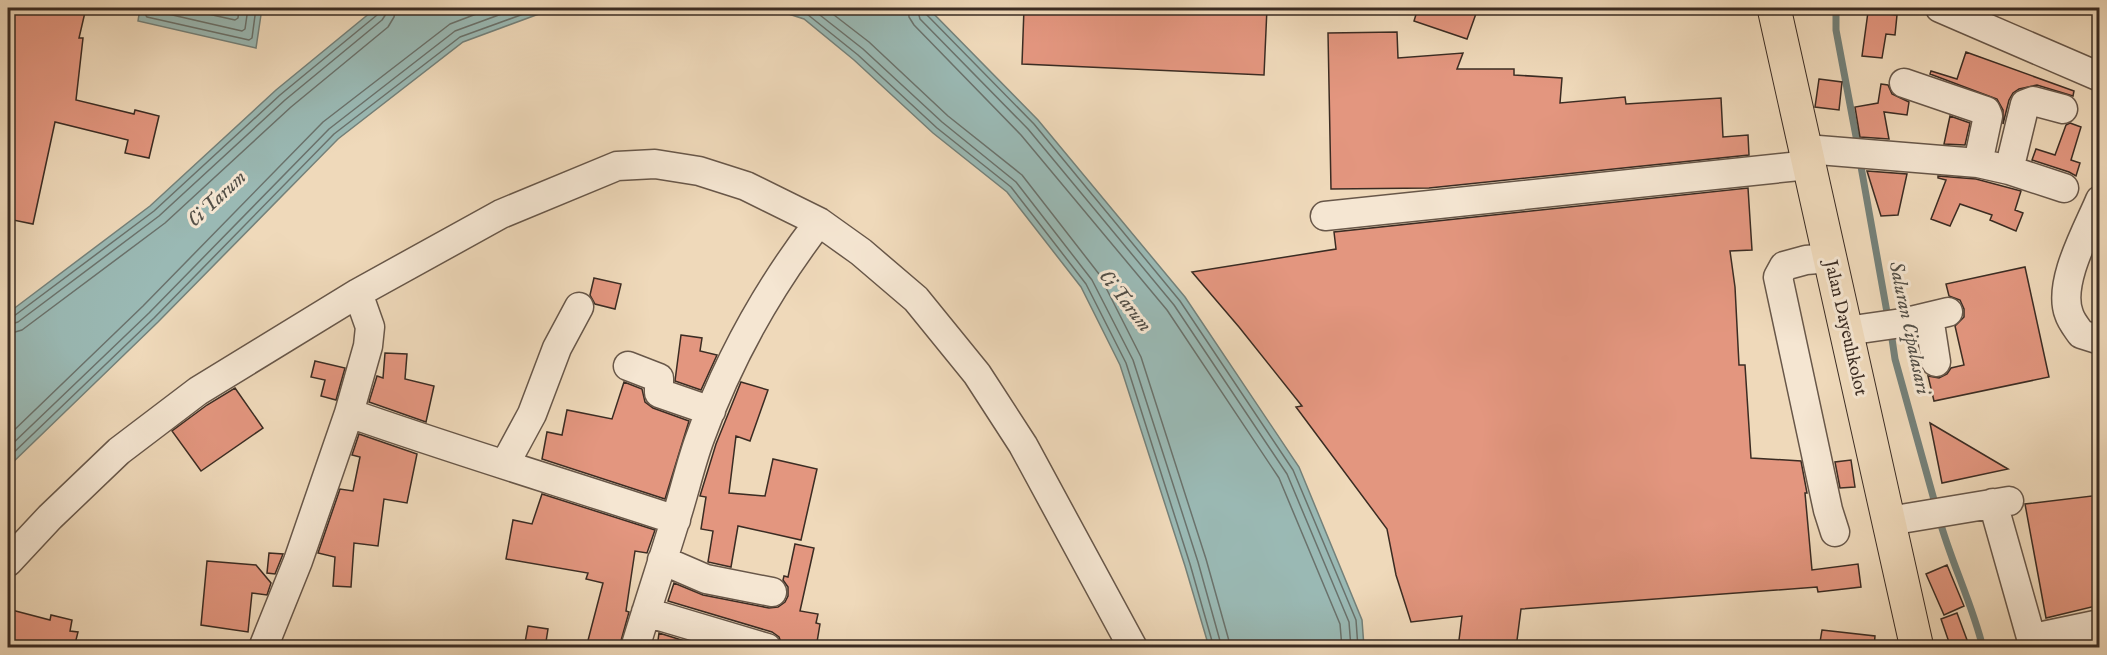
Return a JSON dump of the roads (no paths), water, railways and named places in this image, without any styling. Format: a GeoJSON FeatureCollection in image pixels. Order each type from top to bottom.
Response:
{"type":"FeatureCollection","features":[{"type":"Feature","properties":{"kind":"main road","name":"Jalan Dayeuhkolot"},"geometry":{"type":"LineString","coordinates":[[1774,8],[1830,258],[1859,330],[1899,520],[1917,648]]}},
{"type":"Feature","properties":{"kind":"street"},"geometry":{"type":"LineString","coordinates":[[1940,8],[2100,77]]}},
{"type":"Feature","properties":{"kind":"street"},"geometry":{"type":"LineString","coordinates":[[1904,83],[1986,111],[1988,117],[1978,163]]}},
{"type":"Feature","properties":{"kind":"street"},"geometry":{"type":"LineString","coordinates":[[2009,170],[2025,104],[2033,101],[2063,109]]}},
{"type":"Feature","properties":{"kind":"street"},"geometry":{"type":"LineString","coordinates":[[1325,216],[1849,153],[1978,163],[2009,170],[2064,189]]}},
{"type":"Feature","properties":{"kind":"street"},"geometry":{"type":"LineString","coordinates":[[8,562],[50,517],[119,452],[198,391],[358,293],[501,214],[617,166],[655,164],[699,171],[746,186],[819,222],[861,252],[916,300],[977,374],[1023,445],[1133,648]]}},
{"type":"Feature","properties":{"kind":"street"},"geometry":{"type":"LineString","coordinates":[[2100,200],[2070,273],[2065,298],[2069,315],[2081,334],[2100,340]]}},
{"type":"Feature","properties":{"kind":"street"},"geometry":{"type":"LineString","coordinates":[[635,648],[700,438],[711,411],[737,351],[793,256],[819,222]]}},
{"type":"Feature","properties":{"kind":"street"},"geometry":{"type":"LineString","coordinates":[[1830,258],[1806,260],[1784,266],[1778,277],[1828,510],[1835,532]]}},
{"type":"Feature","properties":{"kind":"street"},"geometry":{"type":"LineString","coordinates":[[263,648],[298,561],[349,413],[368,346],[370,327],[358,293]]}},
{"type":"Feature","properties":{"kind":"street"},"geometry":{"type":"LineString","coordinates":[[505,464],[532,414],[557,348],[579,307]]}},
{"type":"Feature","properties":{"kind":"street"},"geometry":{"type":"LineString","coordinates":[[1859,330],[1926,318],[1936,362]]}},
{"type":"Feature","properties":{"kind":"street"},"geometry":{"type":"LineString","coordinates":[[628,366],[659,378],[659,393],[711,411]]}},
{"type":"Feature","properties":{"kind":"street"},"geometry":{"type":"LineString","coordinates":[[349,413],[473,457],[505,464],[676,520]]}},
{"type":"Feature","properties":{"kind":"street"},"geometry":{"type":"LineString","coordinates":[[1899,520],[1992,503],[2034,643],[2100,624]]}},
{"type":"Feature","properties":{"kind":"street"},"geometry":{"type":"LineString","coordinates":[[662,560],[706,579],[772,592]]}},
{"type":"Feature","properties":{"kind":"street"},"geometry":{"type":"LineString","coordinates":[[646,612],[767,648]]}},
{"type":"Feature","properties":{"kind":"water"},"geometry":{"type":"Polygon","coordinates":[[[140,8],[262,8],[256,48],[138,21],[140,8]]]}},
{"type":"Feature","properties":{"kind":"water","name":"Ci Tarum"},"geometry":{"type":"Polygon","coordinates":[[[376,8],[566,8],[547,11],[463,42],[338,139],[158,322],[8,467],[8,313],[150,206],[276,90],[376,8]]]}},
{"type":"Feature","properties":{"kind":"water","name":"Ci Tarum"},"geometry":{"type":"Polygon","coordinates":[[[770,8],[928,8],[1038,120],[1185,297],[1299,467],[1362,620],[1364,647],[1209,647],[1120,365],[1081,287],[1007,192],[933,133],[854,60],[804,19],[770,8]]]}},
{"type":"Feature","properties":{"kind":"waterway","name":"Saluran Cipalasari"},"geometry":{"type":"LineString","coordinates":[[1836,8],[1836,30],[1858,147]]}},
{"type":"Feature","properties":{"kind":"waterway","name":"Saluran Cipalasari"},"geometry":{"type":"LineString","coordinates":[[1860,161],[1888,318]]}},
{"type":"Feature","properties":{"kind":"waterway","name":"Saluran Cipalasari"},"geometry":{"type":"LineString","coordinates":[[1891,332],[1895,359],[1936,507]]}},
{"type":"Feature","properties":{"kind":"waterway","name":"Saluran Cipalasari"},"geometry":{"type":"LineString","coordinates":[[1939,518],[1983,648]]}}]}
